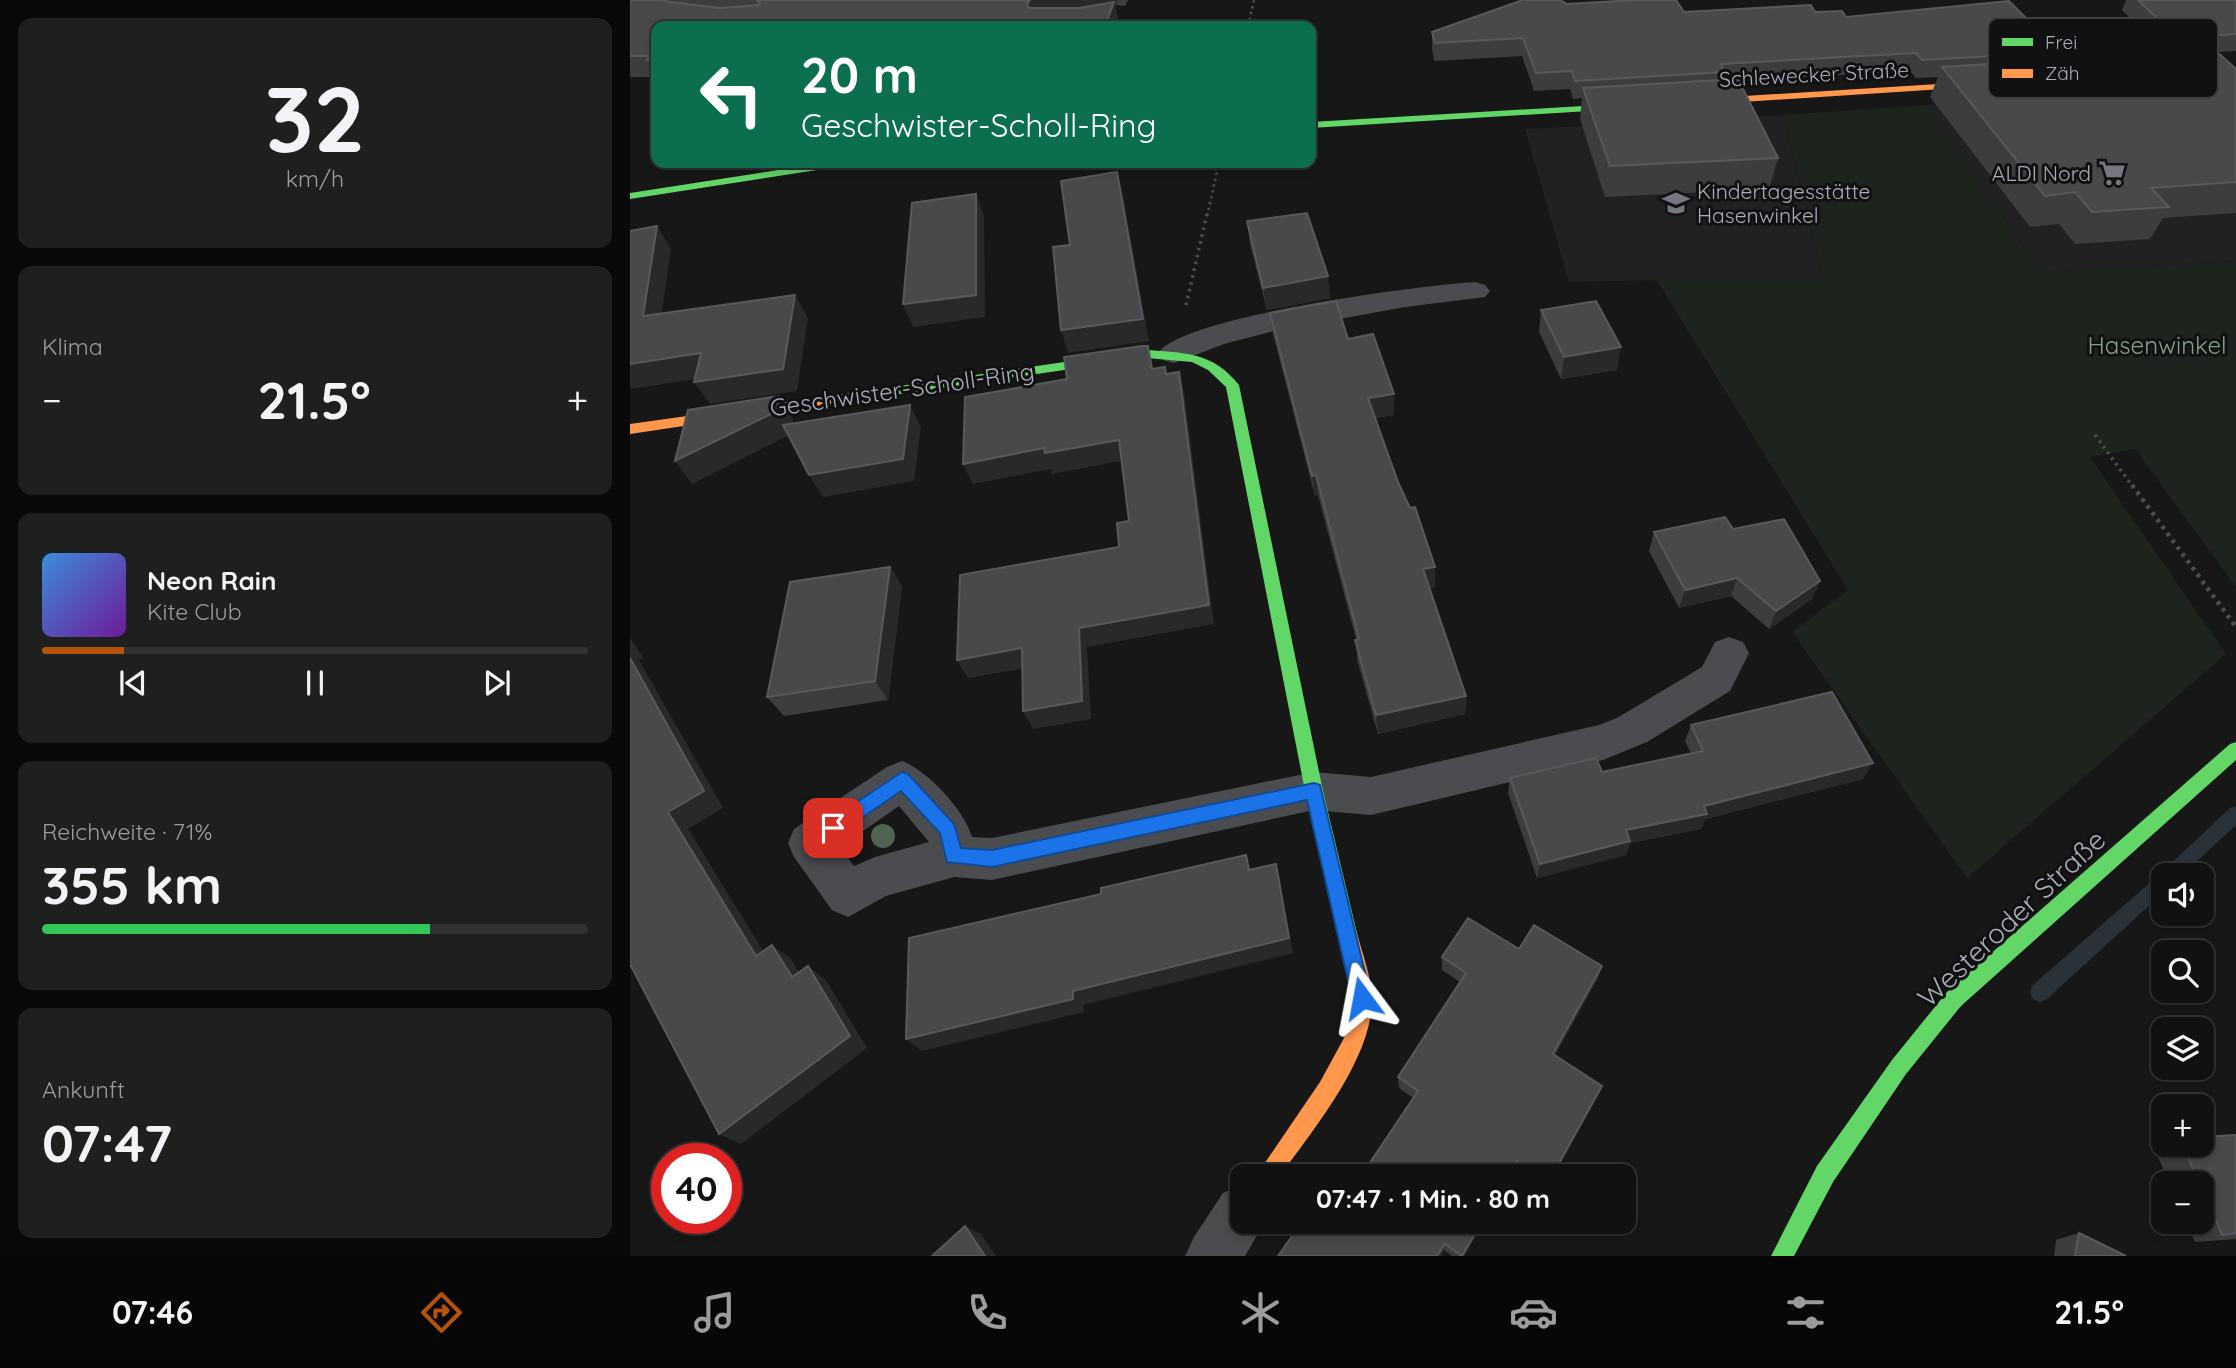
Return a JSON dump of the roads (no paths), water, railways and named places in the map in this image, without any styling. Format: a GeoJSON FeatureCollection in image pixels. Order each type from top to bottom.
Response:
{"type":"FeatureCollection","features":[{"type":"Feature","properties":{"kind":"street","name":"Schlewecker Straße"},"geometry":{"type":"LineString","coordinates":[[1674,103],[1988,84]]}},
{"type":"Feature","properties":{"kind":"street"},"geometry":{"type":"LineString","coordinates":[[1316,125],[1646,105]]}},
{"type":"Feature","properties":{"kind":"street"},"geometry":{"type":"LineString","coordinates":[[630,195],[810,168]]}},
{"type":"Feature","properties":{"kind":"street","name":"Geschwister-Scholl-Ring"},"geometry":{"type":"LineString","coordinates":[[1174,353],[1205,338],[1238,328],[1434,293],[1475,291]]}},
{"type":"Feature","properties":{"kind":"street","name":"Geschwister-Scholl-Ring"},"geometry":{"type":"LineString","coordinates":[[630,429],[1147,354],[1174,353],[1217,368],[1232,386],[1314,791],[1362,998],[1354,1038],[1340,1070],[1275,1164]]}},
{"type":"Feature","properties":{"kind":"street"},"geometry":{"type":"LineString","coordinates":[[954,856],[992,859],[1314,791],[1371,796],[1604,743],[1632,730],[1716,679],[1729,653]]}},
{"type":"Feature","properties":{"kind":"street","name":"Westeroder Straße"},"geometry":{"type":"LineString","coordinates":[[1782,1256],[1825,1174],[1899,1067],[1954,999],[2236,749]]}},
{"type":"Feature","properties":{"kind":"street"},"geometry":{"type":"LineString","coordinates":[[1213,1256],[1230,1230]]}},
{"type":"Feature","properties":{"kind":"waterway"},"geometry":{"type":"LineString","coordinates":[[2182,863],[2236,814]]}},
{"type":"Feature","properties":{"kind":"waterway"},"geometry":{"type":"LineString","coordinates":[[2040,992],[2151,892]]}},
{"type":"Feature","properties":{"kind":"place","name":"ALDI Nord"},"geometry":{"type":"Point","coordinates":[2112,173]}},
{"type":"Feature","properties":{"kind":"place","name":"Kindertagesstätte Hasenwinkel"},"geometry":{"type":"Point","coordinates":[1676,203]}},
{"type":"Feature","properties":{"kind":"park label","name":"Hasenwinkel"},"geometry":{"type":"Point","coordinates":[2157,345]}}]}
